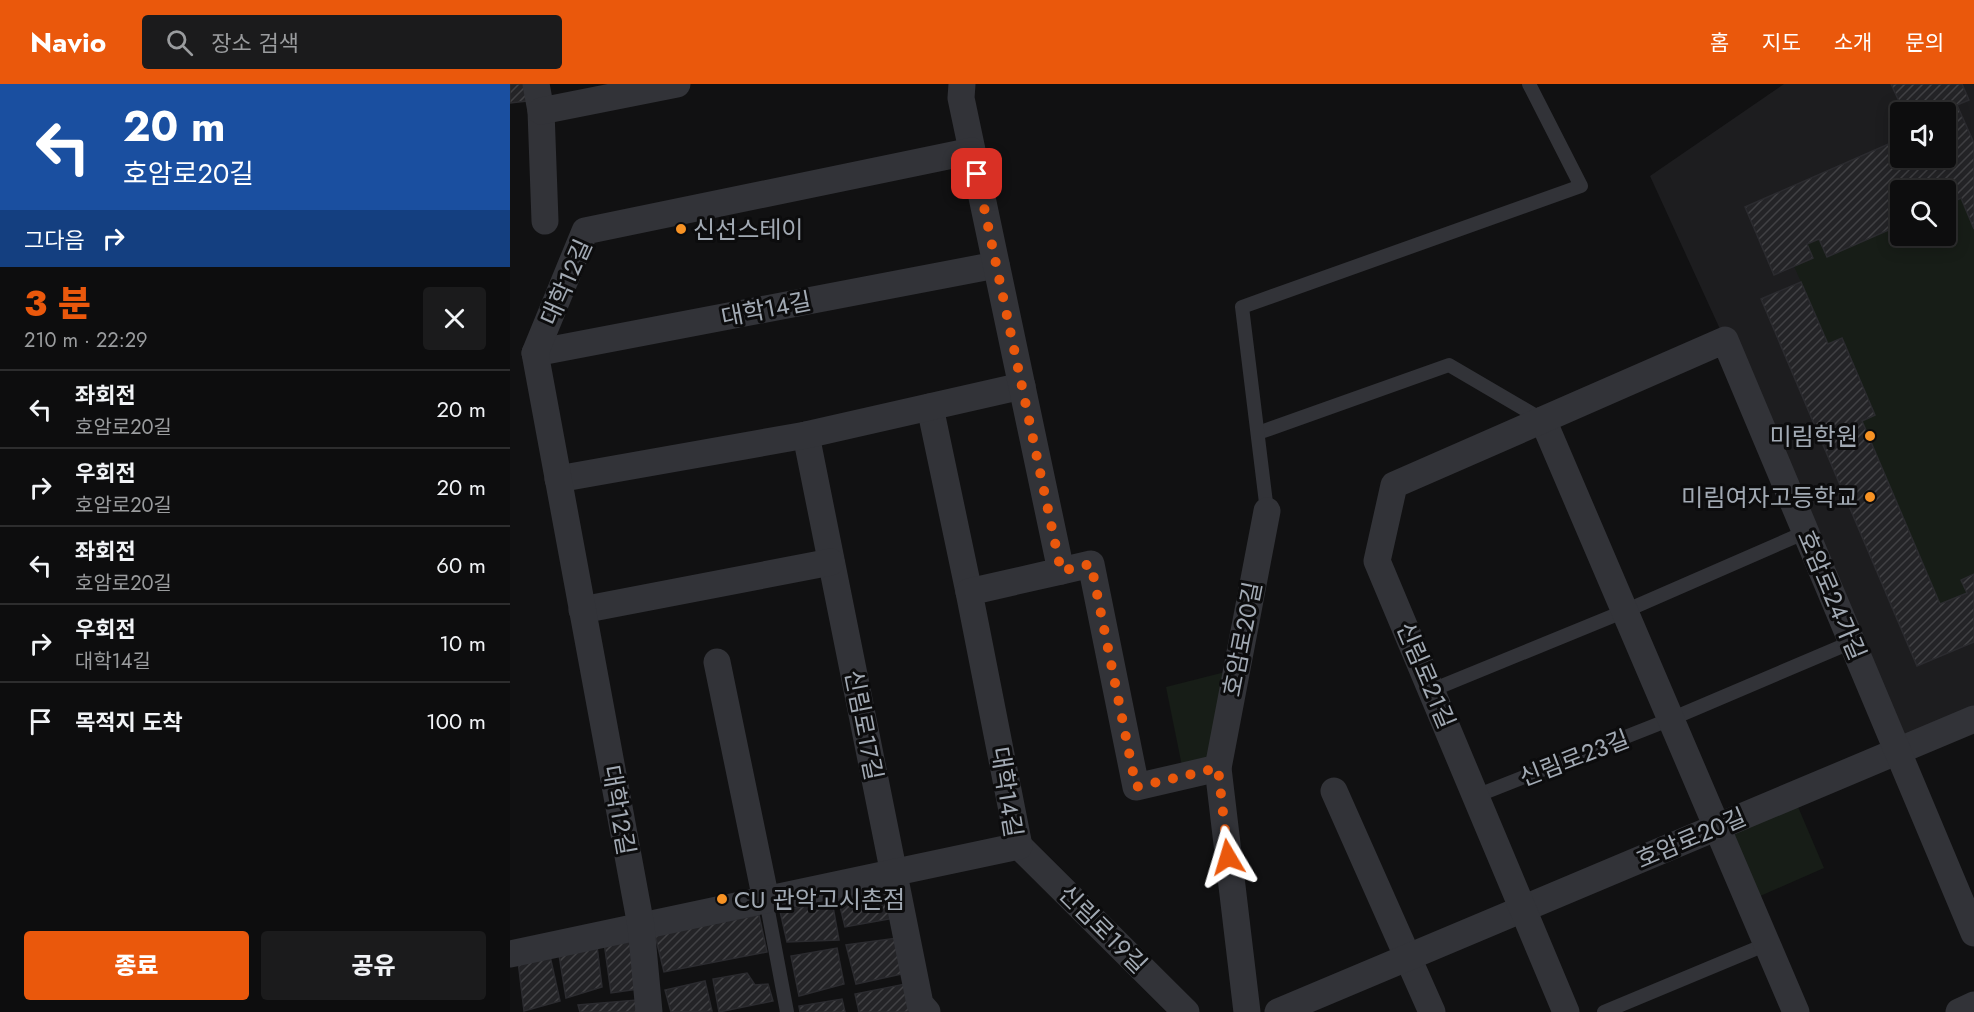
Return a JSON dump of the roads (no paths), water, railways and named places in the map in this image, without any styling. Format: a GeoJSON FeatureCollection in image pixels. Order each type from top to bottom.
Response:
{"type":"FeatureCollection","features":[{"type":"Feature","properties":{"kind":"street"},"geometry":{"type":"LineString","coordinates":[[536,84],[541,111],[546,221]]}},
{"type":"Feature","properties":{"kind":"street"},"geometry":{"type":"LineString","coordinates":[[541,111],[677,84]]}},
{"type":"Feature","properties":{"kind":"street"},"geometry":{"type":"LineString","coordinates":[[962,84],[961,98],[1061,571]]}},
{"type":"Feature","properties":{"kind":"street","name":"대학12길"},"geometry":{"type":"LineString","coordinates":[[649,1012],[641,926],[535,353],[585,231],[972,151]]}},
{"type":"Feature","properties":{"kind":"street","name":"대학14길"},"geometry":{"type":"LineString","coordinates":[[535,353],[996,264]]}},
{"type":"Feature","properties":{"kind":"street","name":"호암로24가길"},"geometry":{"type":"LineString","coordinates":[[1543,420],[1725,340],[1974,933]]}},
{"type":"Feature","properties":{"kind":"street"},"geometry":{"type":"LineString","coordinates":[[558,479],[806,435],[1022,386]]}},
{"type":"Feature","properties":{"kind":"street","name":"대학14길"},"geometry":{"type":"LineString","coordinates":[[510,954],[1019,846],[930,407]]}},
{"type":"Feature","properties":{"kind":"street"},"geometry":{"type":"LineString","coordinates":[[1543,420],[1796,1012]]}},
{"type":"Feature","properties":{"kind":"street","name":"신림로21길"},"geometry":{"type":"LineString","coordinates":[[1543,420],[1394,485],[1377,561],[1566,1012]]}},
{"type":"Feature","properties":{"kind":"street","name":"신림로17길"},"geometry":{"type":"LineString","coordinates":[[806,435],[920,1004],[927,1012]]}},
{"type":"Feature","properties":{"kind":"street","name":"호암로20길"},"geometry":{"type":"LineString","coordinates":[[1246,1012],[1218,768],[1267,511]]}},
{"type":"Feature","properties":{"kind":"street"},"geometry":{"type":"LineString","coordinates":[[582,610],[831,562]]}},
{"type":"Feature","properties":{"kind":"street"},"geometry":{"type":"LineString","coordinates":[[969,592],[1091,564],[1136,787],[1218,768]]}},
{"type":"Feature","properties":{"kind":"street"},"geometry":{"type":"LineString","coordinates":[[717,662],[766,900]]}},
{"type":"Feature","properties":{"kind":"street","name":"호암로20길"},"geometry":{"type":"LineString","coordinates":[[1278,1012],[1974,719]]}},
{"type":"Feature","properties":{"kind":"street"},"geometry":{"type":"LineString","coordinates":[[1334,791],[1432,1012]]}},
{"type":"Feature","properties":{"kind":"street","name":"신림로19길"},"geometry":{"type":"LineString","coordinates":[[1019,846],[1173,1009]]}},
{"type":"Feature","properties":{"kind":"street"},"geometry":{"type":"LineString","coordinates":[[1959,1012],[1974,1005]]}},
{"type":"Feature","properties":{"kind":"lane"},"geometry":{"type":"LineString","coordinates":[[1267,511],[1242,307],[1581,186],[1529,84]]}},
{"type":"Feature","properties":{"kind":"lane"},"geometry":{"type":"LineString","coordinates":[[1257,433],[1449,365],[1543,420]]}},
{"type":"Feature","properties":{"kind":"lane"},"geometry":{"type":"LineString","coordinates":[[1432,690],[1625,611],[1806,532]]}},
{"type":"Feature","properties":{"kind":"lane","name":"신림로23길"},"geometry":{"type":"LineString","coordinates":[[1476,796],[1671,719],[1852,642]]}},
{"type":"Feature","properties":{"kind":"lane"},"geometry":{"type":"LineString","coordinates":[[766,900],[787,1012]]}},
{"type":"Feature","properties":{"kind":"lane"},"geometry":{"type":"LineString","coordinates":[[1604,1012],[1767,944]]}},
{"type":"Feature","properties":{"kind":"place","name":"신선스테이"},"geometry":{"type":"Point","coordinates":[681,229]}},
{"type":"Feature","properties":{"kind":"place","name":"미림학원"},"geometry":{"type":"Point","coordinates":[1870,436]}},
{"type":"Feature","properties":{"kind":"place","name":"미림여자고등학교"},"geometry":{"type":"Point","coordinates":[1870,497]}},
{"type":"Feature","properties":{"kind":"place","name":"CU 관악고시촌점"},"geometry":{"type":"Point","coordinates":[722,899]}}]}
